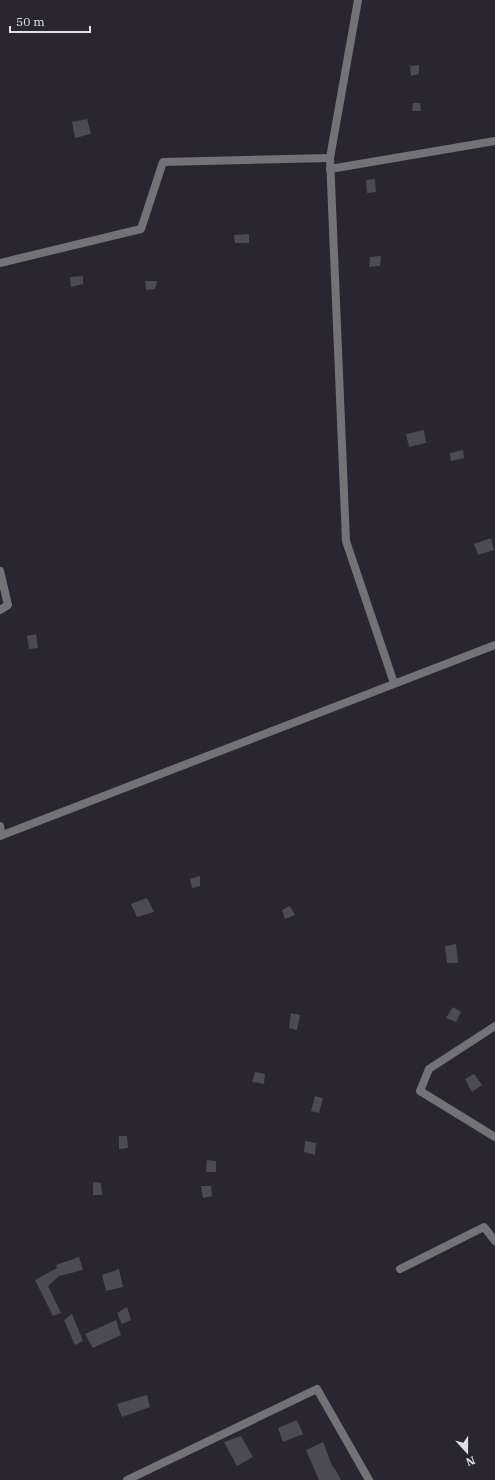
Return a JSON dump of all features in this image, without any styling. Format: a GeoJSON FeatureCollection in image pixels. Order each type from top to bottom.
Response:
{"type":"FeatureCollection","features":[{"type":"Feature","properties":{"kind":"street"},"geometry":{"type":"LineString","coordinates":[[358,0],[330,158],[346,541],[394,683]]}},
{"type":"Feature","properties":{"kind":"street"},"geometry":{"type":"LineString","coordinates":[[330,169],[495,141]]}},
{"type":"Feature","properties":{"kind":"street"},"geometry":{"type":"LineString","coordinates":[[0,263],[141,229],[163,162],[330,158]]}},
{"type":"Feature","properties":{"kind":"street"},"geometry":{"type":"LineString","coordinates":[[0,571],[8,605],[0,610]]}},
{"type":"Feature","properties":{"kind":"street"},"geometry":{"type":"LineString","coordinates":[[0,826],[1,836],[495,645]]}},
{"type":"Feature","properties":{"kind":"street"},"geometry":{"type":"LineString","coordinates":[[495,1026],[429,1069],[420,1091],[495,1137]]}},
{"type":"Feature","properties":{"kind":"street"},"geometry":{"type":"LineString","coordinates":[[400,1269],[484,1227],[495,1241]]}},
{"type":"Feature","properties":{"kind":"street"},"geometry":{"type":"LineString","coordinates":[[127,1480],[317,1389],[369,1480]]}},
{"type":"Feature","properties":{"kind":"building"},"geometry":{"type":"Polygon","coordinates":[[[419,65],[419,74],[411,76],[410,66],[419,65]]]}},
{"type":"Feature","properties":{"kind":"building"},"geometry":{"type":"Polygon","coordinates":[[[413,103],[420,103],[421,111],[412,111],[413,103]]]}},
{"type":"Feature","properties":{"kind":"building"},"geometry":{"type":"Polygon","coordinates":[[[87,119],[91,134],[75,138],[72,122],[87,119]]]}},
{"type":"Feature","properties":{"kind":"building"},"geometry":{"type":"Polygon","coordinates":[[[375,179],[376,192],[367,193],[366,180],[375,179]]]}},
{"type":"Feature","properties":{"kind":"building"},"geometry":{"type":"Polygon","coordinates":[[[249,234],[249,243],[235,243],[234,235],[249,234]]]}},
{"type":"Feature","properties":{"kind":"building"},"geometry":{"type":"Polygon","coordinates":[[[381,256],[380,266],[369,267],[370,257],[381,256]]]}},
{"type":"Feature","properties":{"kind":"building"},"geometry":{"type":"Polygon","coordinates":[[[83,276],[83,284],[71,287],[70,277],[83,276]]]}},
{"type":"Feature","properties":{"kind":"building"},"geometry":{"type":"Polygon","coordinates":[[[145,281],[157,281],[155,289],[146,290],[145,281]]]}},
{"type":"Feature","properties":{"kind":"building"},"geometry":{"type":"Polygon","coordinates":[[[424,430],[426,443],[409,447],[406,434],[424,430]]]}},
{"type":"Feature","properties":{"kind":"building"},"geometry":{"type":"Polygon","coordinates":[[[463,450],[464,458],[451,461],[450,453],[463,450]]]}},
{"type":"Feature","properties":{"kind":"building"},"geometry":{"type":"Polygon","coordinates":[[[491,538],[494,550],[478,555],[474,544],[491,538]]]}},
{"type":"Feature","properties":{"kind":"building"},"geometry":{"type":"Polygon","coordinates":[[[36,634],[38,648],[29,649],[27,636],[36,634]]]}},
{"type":"Feature","properties":{"kind":"building"},"geometry":{"type":"Polygon","coordinates":[[[200,876],[200,886],[192,888],[190,879],[200,876]]]}},
{"type":"Feature","properties":{"kind":"building"},"geometry":{"type":"Polygon","coordinates":[[[147,898],[154,912],[137,917],[131,904],[147,898]]]}},
{"type":"Feature","properties":{"kind":"building"},"geometry":{"type":"Polygon","coordinates":[[[290,906],[295,915],[285,919],[282,910],[290,906]]]}},
{"type":"Feature","properties":{"kind":"building"},"geometry":{"type":"Polygon","coordinates":[[[456,944],[458,963],[447,963],[445,946],[456,944]]]}},
{"type":"Feature","properties":{"kind":"building"},"geometry":{"type":"Polygon","coordinates":[[[453,1007],[461,1012],[456,1022],[446,1018],[453,1007]]]}},
{"type":"Feature","properties":{"kind":"building"},"geometry":{"type":"Polygon","coordinates":[[[291,1013],[300,1015],[297,1030],[289,1028],[291,1013]]]}},
{"type":"Feature","properties":{"kind":"building"},"geometry":{"type":"Polygon","coordinates":[[[255,1072],[265,1074],[264,1084],[252,1082],[255,1072]]]}},
{"type":"Feature","properties":{"kind":"building"},"geometry":{"type":"Polygon","coordinates":[[[474,1074],[482,1085],[472,1092],[465,1079],[474,1074]]]}},
{"type":"Feature","properties":{"kind":"building"},"geometry":{"type":"Polygon","coordinates":[[[315,1096],[323,1098],[319,1113],[311,1111],[315,1096]]]}},
{"type":"Feature","properties":{"kind":"building"},"geometry":{"type":"Polygon","coordinates":[[[119,1136],[127,1136],[128,1148],[119,1149],[119,1136]]]}},
{"type":"Feature","properties":{"kind":"building"},"geometry":{"type":"Polygon","coordinates":[[[305,1141],[316,1143],[315,1155],[304,1152],[305,1141]]]}},
{"type":"Feature","properties":{"kind":"building"},"geometry":{"type":"Polygon","coordinates":[[[207,1160],[216,1161],[216,1172],[206,1172],[207,1160]]]}},
{"type":"Feature","properties":{"kind":"building"},"geometry":{"type":"Polygon","coordinates":[[[93,1182],[101,1183],[102,1195],[93,1195],[93,1182]]]}},
{"type":"Feature","properties":{"kind":"building"},"geometry":{"type":"Polygon","coordinates":[[[201,1186],[211,1186],[212,1196],[203,1198],[201,1186]]]}},
{"type":"Feature","properties":{"kind":"building"},"geometry":{"type":"Polygon","coordinates":[[[79,1257],[83,1270],[59,1276],[48,1286],[61,1313],[53,1316],[35,1280],[57,1268],[56,1265],[79,1257]]]}},
{"type":"Feature","properties":{"kind":"building"},"geometry":{"type":"Polygon","coordinates":[[[119,1269],[123,1287],[106,1291],[102,1275],[119,1269]]]}},
{"type":"Feature","properties":{"kind":"building"},"geometry":{"type":"Polygon","coordinates":[[[127,1307],[131,1320],[122,1324],[117,1313],[127,1307]]]}},
{"type":"Feature","properties":{"kind":"building"},"geometry":{"type":"Polygon","coordinates":[[[72,1314],[83,1341],[75,1345],[64,1320],[72,1314]]]}},
{"type":"Feature","properties":{"kind":"building"},"geometry":{"type":"Polygon","coordinates":[[[116,1320],[121,1335],[93,1348],[85,1334],[116,1320]]]}},
{"type":"Feature","properties":{"kind":"building"},"geometry":{"type":"Polygon","coordinates":[[[147,1395],[150,1407],[122,1417],[117,1404],[147,1395]]]}},
{"type":"Feature","properties":{"kind":"building"},"geometry":{"type":"Polygon","coordinates":[[[297,1420],[303,1434],[283,1442],[278,1428],[297,1420]]]}},
{"type":"Feature","properties":{"kind":"building"},"geometry":{"type":"Polygon","coordinates":[[[241,1436],[253,1457],[237,1466],[224,1442],[241,1436]]]}},
{"type":"Feature","properties":{"kind":"building"},"geometry":{"type":"Polygon","coordinates":[[[323,1442],[333,1468],[334,1467],[341,1480],[319,1480],[306,1450],[323,1442]]]}}]}
